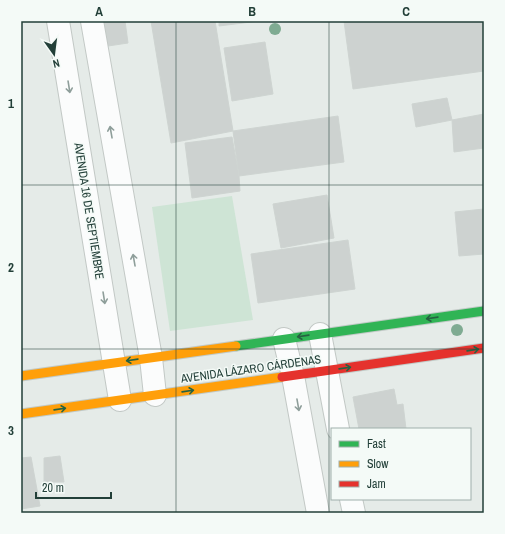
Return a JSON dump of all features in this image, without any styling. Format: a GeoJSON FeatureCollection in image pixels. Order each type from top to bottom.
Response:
{"type":"FeatureCollection","features":[{"type":"Feature","properties":{"kind":"main road","name":"AVENIDA LÁZARO CÁRDENAS"},"geometry":{"type":"LineString","coordinates":[[21,376],[484,311]]}},
{"type":"Feature","properties":{"kind":"main road","name":"AVENIDA LÁZARO CÁRDENAS"},"geometry":{"type":"LineString","coordinates":[[21,414],[484,348]]}},
{"type":"Feature","properties":{"kind":"street","name":"AVENIDA 16 DE SEPTIEMBRE"},"geometry":{"type":"LineString","coordinates":[[58,21],[120,400]]}},
{"type":"Feature","properties":{"kind":"street"},"geometry":{"type":"LineString","coordinates":[[92,21],[151,358],[155,395]]}},
{"type":"Feature","properties":{"kind":"street"},"geometry":{"type":"LineString","coordinates":[[320,334],[338,428]]}},
{"type":"Feature","properties":{"kind":"street"},"geometry":{"type":"LineString","coordinates":[[284,339],[293,376],[318,513]]}},
{"type":"Feature","properties":{"kind":"street"},"geometry":{"type":"LineString","coordinates":[[352,500],[354,513]]}},
{"type":"Feature","properties":{"kind":"green space"},"geometry":{"type":"Polygon","coordinates":[[[232,196],[253,320],[170,331],[152,207],[232,196]]]}},
{"type":"Feature","properties":{"kind":"building"},"geometry":{"type":"Polygon","coordinates":[[[104,21],[125,21],[128,43],[108,46],[104,21]]]}},
{"type":"Feature","properties":{"kind":"building"},"geometry":{"type":"Polygon","coordinates":[[[151,21],[215,21],[233,131],[171,143],[151,21]]]}},
{"type":"Feature","properties":{"kind":"building"},"geometry":{"type":"Polygon","coordinates":[[[219,21],[259,21],[219,26],[219,21]]]}},
{"type":"Feature","properties":{"kind":"building"},"geometry":{"type":"Polygon","coordinates":[[[344,21],[484,21],[484,71],[353,89],[344,21]]]}},
{"type":"Feature","properties":{"kind":"building"},"geometry":{"type":"Polygon","coordinates":[[[265,42],[273,94],[232,101],[224,48],[265,42]]]}},
{"type":"Feature","properties":{"kind":"building"},"geometry":{"type":"Polygon","coordinates":[[[447,98],[452,120],[416,127],[412,104],[447,98]]]}},
{"type":"Feature","properties":{"kind":"building"},"geometry":{"type":"Polygon","coordinates":[[[484,114],[484,148],[454,152],[452,120],[484,114]]]}},
{"type":"Feature","properties":{"kind":"building"},"geometry":{"type":"Polygon","coordinates":[[[338,116],[344,162],[239,176],[233,131],[338,116]]]}},
{"type":"Feature","properties":{"kind":"building"},"geometry":{"type":"Polygon","coordinates":[[[232,137],[239,176],[240,191],[192,198],[185,143],[232,137]]]}},
{"type":"Feature","properties":{"kind":"building"},"geometry":{"type":"Polygon","coordinates":[[[327,195],[334,238],[281,248],[273,204],[327,195]]]}},
{"type":"Feature","properties":{"kind":"building"},"geometry":{"type":"Polygon","coordinates":[[[484,209],[484,254],[459,256],[455,212],[484,209]]]}},
{"type":"Feature","properties":{"kind":"building"},"geometry":{"type":"Polygon","coordinates":[[[348,240],[355,289],[258,303],[251,254],[348,240]]]}},
{"type":"Feature","properties":{"kind":"building"},"geometry":{"type":"Polygon","coordinates":[[[394,389],[397,405],[403,404],[406,428],[359,428],[353,397],[394,389]]]}},
{"type":"Feature","properties":{"kind":"building"},"geometry":{"type":"Polygon","coordinates":[[[60,456],[64,482],[44,482],[44,458],[60,456]]]}},
{"type":"Feature","properties":{"kind":"building"},"geometry":{"type":"Polygon","coordinates":[[[31,457],[40,506],[21,509],[21,458],[31,457]]]}},
{"type":"Feature","properties":{"kind":"traffic: fast"},"geometry":{"type":"LineString","coordinates":[[236,346],[484,311]]}},
{"type":"Feature","properties":{"kind":"traffic: slow"},"geometry":{"type":"LineString","coordinates":[[21,376],[236,346]]}},
{"type":"Feature","properties":{"kind":"traffic: slow"},"geometry":{"type":"LineString","coordinates":[[21,414],[282,377]]}},
{"type":"Feature","properties":{"kind":"traffic: jam"},"geometry":{"type":"LineString","coordinates":[[282,377],[484,348]]}}]}
